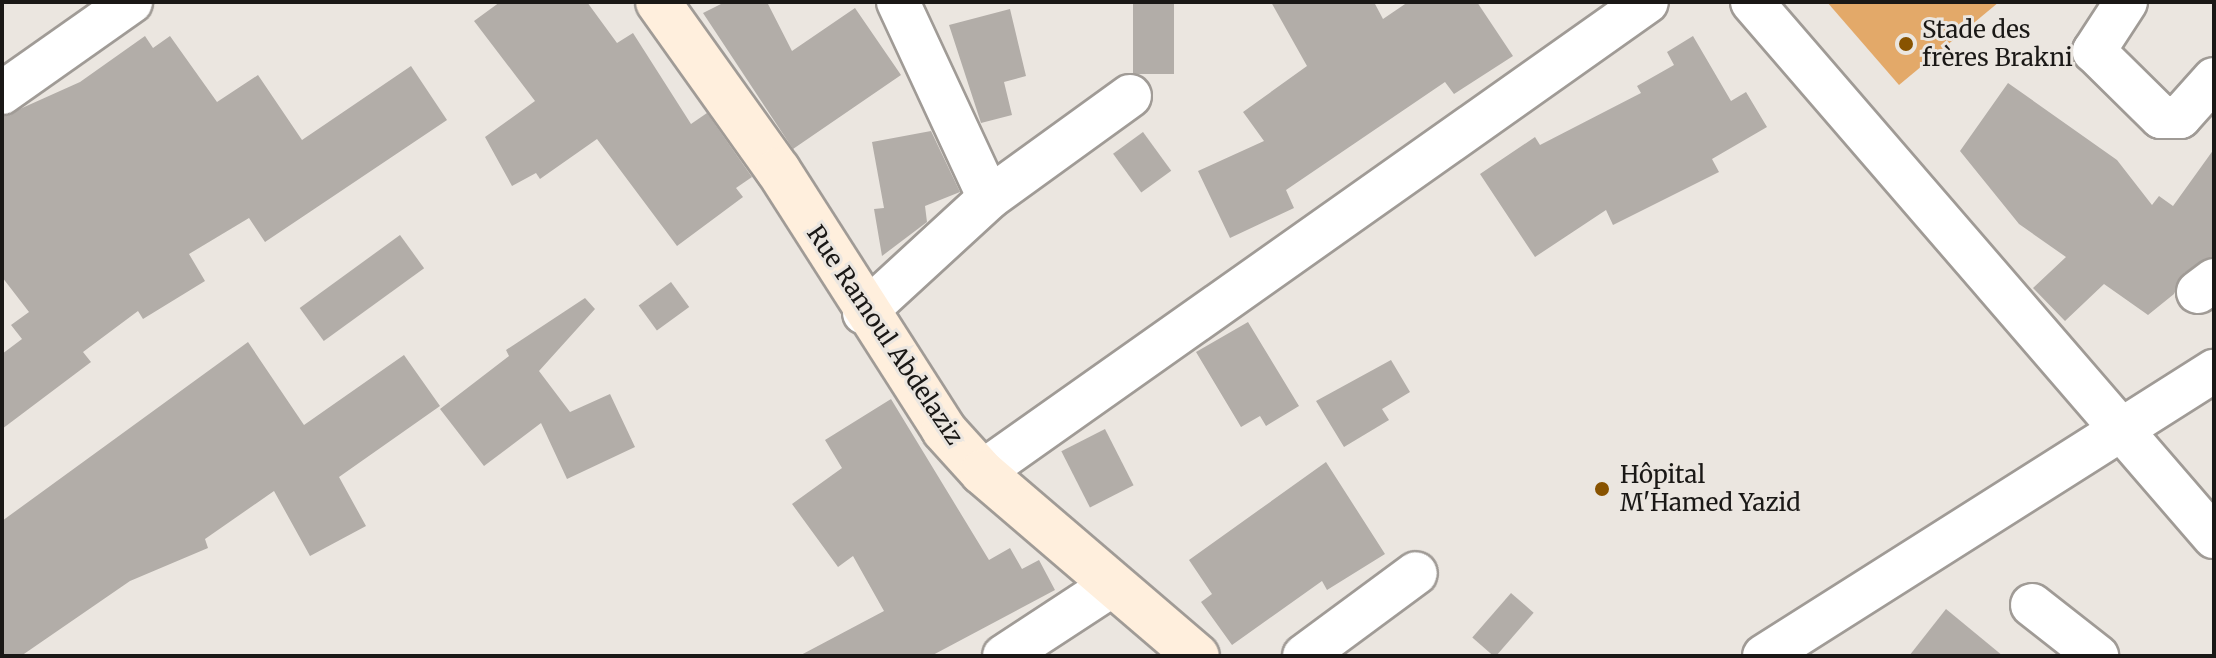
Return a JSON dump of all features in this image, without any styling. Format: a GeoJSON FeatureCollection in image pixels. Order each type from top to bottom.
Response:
{"type":"FeatureCollection","features":[{"type":"Feature","properties":{"kind":"street"},"geometry":{"type":"LineString","coordinates":[[2,93],[131,2]]}},
{"type":"Feature","properties":{"kind":"street","name":"Rue Ramoul Abdelaziz"},"geometry":{"type":"LineString","coordinates":[[658,2],[778,170],[864,313],[982,472],[1111,586],[1197,656]]}},
{"type":"Feature","properties":{"kind":"street"},"geometry":{"type":"LineString","coordinates":[[898,2],[989,198]]}},
{"type":"Feature","properties":{"kind":"street"},"geometry":{"type":"LineString","coordinates":[[982,472],[1647,2]]}},
{"type":"Feature","properties":{"kind":"street"},"geometry":{"type":"LineString","coordinates":[[1752,2],[2122,426],[2214,537]]}},
{"type":"Feature","properties":{"kind":"street"},"geometry":{"type":"LineString","coordinates":[[2126,2],[2094,51],[2161,117],[2180,117],[2214,79]]}},
{"type":"Feature","properties":{"kind":"street"},"geometry":{"type":"LineString","coordinates":[[864,313],[989,198],[1130,96]]}},
{"type":"Feature","properties":{"kind":"street"},"geometry":{"type":"LineString","coordinates":[[1764,656],[2122,426],[2214,371]]}},
{"type":"Feature","properties":{"kind":"street"},"geometry":{"type":"LineString","coordinates":[[1304,656],[1416,573]]}},
{"type":"Feature","properties":{"kind":"street"},"geometry":{"type":"LineString","coordinates":[[1004,656],[1111,586]]}},
{"type":"Feature","properties":{"kind":"street"},"geometry":{"type":"LineString","coordinates":[[2032,605],[2097,656]]}},
{"type":"Feature","properties":{"kind":"shaded area","name":"Stade des frères Brakni"},"geometry":{"type":"Polygon","coordinates":[[[1827,2],[1999,2],[1899,85],[1827,2]]]}},
{"type":"Feature","properties":{"kind":"building"},"geometry":{"type":"Polygon","coordinates":[[[500,2],[587,2],[617,43],[633,33],[691,124],[707,113],[752,177],[736,188],[743,197],[677,246],[597,139],[540,179],[536,173],[512,186],[485,137],[535,101],[474,21],[500,2]]]}},
{"type":"Feature","properties":{"kind":"building"},"geometry":{"type":"Polygon","coordinates":[[[725,2],[767,2],[792,51],[855,8],[901,75],[793,149],[703,13],[725,2]]]}},
{"type":"Feature","properties":{"kind":"building"},"geometry":{"type":"Polygon","coordinates":[[[1133,2],[1174,2],[1174,74],[1133,74],[1133,2]]]}},
{"type":"Feature","properties":{"kind":"building"},"geometry":{"type":"Polygon","coordinates":[[[1271,2],[1374,2],[1383,19],[1408,2],[1477,2],[1513,56],[1454,94],[1445,82],[1286,190],[1294,208],[1230,238],[1198,171],[1264,141],[1243,112],[1307,66],[1271,2]]]}},
{"type":"Feature","properties":{"kind":"building"},"geometry":{"type":"Polygon","coordinates":[[[1010,9],[1026,76],[1004,82],[1012,115],[981,123],[949,25],[1010,9]]]}},
{"type":"Feature","properties":{"kind":"building"},"geometry":{"type":"Polygon","coordinates":[[[145,36],[153,48],[170,36],[217,102],[258,75],[302,140],[411,66],[447,120],[265,242],[249,218],[189,254],[205,281],[143,319],[138,311],[83,352],[91,362],[2,429],[2,354],[22,339],[11,325],[29,312],[2,277],[2,117],[80,82],[145,36]]]}},
{"type":"Feature","properties":{"kind":"building"},"geometry":{"type":"Polygon","coordinates":[[[1693,36],[1731,101],[1746,92],[1767,127],[1712,159],[1719,172],[1613,225],[1606,210],[1535,257],[1480,174],[1535,137],[1540,145],[1641,93],[1637,86],[1674,65],[1667,52],[1693,36]]]}},
{"type":"Feature","properties":{"kind":"building"},"geometry":{"type":"Polygon","coordinates":[[[2008,83],[2117,160],[2152,205],[2159,196],[2173,206],[2214,149],[2214,256],[2184,273],[2174,294],[2148,315],[2104,284],[2065,321],[2033,288],[2066,257],[2019,224],[1960,151],[2008,83]]]}},
{"type":"Feature","properties":{"kind":"building"},"geometry":{"type":"Polygon","coordinates":[[[931,131],[960,192],[925,206],[927,222],[882,256],[874,209],[884,208],[872,142],[931,131]]]}},
{"type":"Feature","properties":{"kind":"building"},"geometry":{"type":"Polygon","coordinates":[[[1143,132],[1171,171],[1141,193],[1113,154],[1143,132]]]}},
{"type":"Feature","properties":{"kind":"building"},"geometry":{"type":"Polygon","coordinates":[[[400,235],[424,268],[324,341],[300,308],[400,235]]]}},
{"type":"Feature","properties":{"kind":"building"},"geometry":{"type":"Polygon","coordinates":[[[671,282],[689,307],[657,331],[639,306],[671,282]]]}},
{"type":"Feature","properties":{"kind":"building"},"geometry":{"type":"Polygon","coordinates":[[[585,298],[595,309],[539,371],[570,412],[610,394],[635,447],[567,479],[541,423],[484,466],[440,409],[509,356],[506,350],[585,298]]]}},
{"type":"Feature","properties":{"kind":"building"},"geometry":{"type":"Polygon","coordinates":[[[1248,322],[1299,406],[1266,426],[1260,416],[1241,427],[1196,352],[1248,322]]]}},
{"type":"Feature","properties":{"kind":"building"},"geometry":{"type":"Polygon","coordinates":[[[248,342],[304,425],[404,355],[440,406],[339,477],[366,526],[310,556],[274,491],[205,539],[208,548],[130,581],[21,656],[2,656],[2,521],[248,342]]]}},
{"type":"Feature","properties":{"kind":"building"},"geometry":{"type":"Polygon","coordinates":[[[1391,360],[1410,392],[1382,409],[1389,420],[1344,447],[1316,401],[1391,360]]]}},
{"type":"Feature","properties":{"kind":"building"},"geometry":{"type":"Polygon","coordinates":[[[891,399],[989,560],[1010,548],[1022,569],[1039,560],[1055,590],[931,656],[799,656],[884,611],[853,556],[838,567],[792,504],[842,468],[825,440],[891,399]]]}},
{"type":"Feature","properties":{"kind":"building"},"geometry":{"type":"Polygon","coordinates":[[[1105,429],[1134,485],[1090,507],[1061,451],[1105,429]]]}},
{"type":"Feature","properties":{"kind":"building"},"geometry":{"type":"Polygon","coordinates":[[[1326,462],[1385,554],[1327,590],[1322,581],[1232,645],[1201,602],[1212,594],[1189,560],[1326,462]]]}},
{"type":"Feature","properties":{"kind":"building"},"geometry":{"type":"Polygon","coordinates":[[[1511,593],[1534,613],[1496,656],[1472,638],[1511,593]]]}},
{"type":"Feature","properties":{"kind":"building"},"geometry":{"type":"Polygon","coordinates":[[[1946,609],[2003,656],[1909,656],[1946,609]]]}},
{"type":"Feature","properties":{"kind":"place","name":"Stade des frères Brakni"},"geometry":{"type":"Point","coordinates":[1906,44]}},
{"type":"Feature","properties":{"kind":"place","name":"Hôpital M'Hamed Yazid"},"geometry":{"type":"Point","coordinates":[1602,489]}}]}
